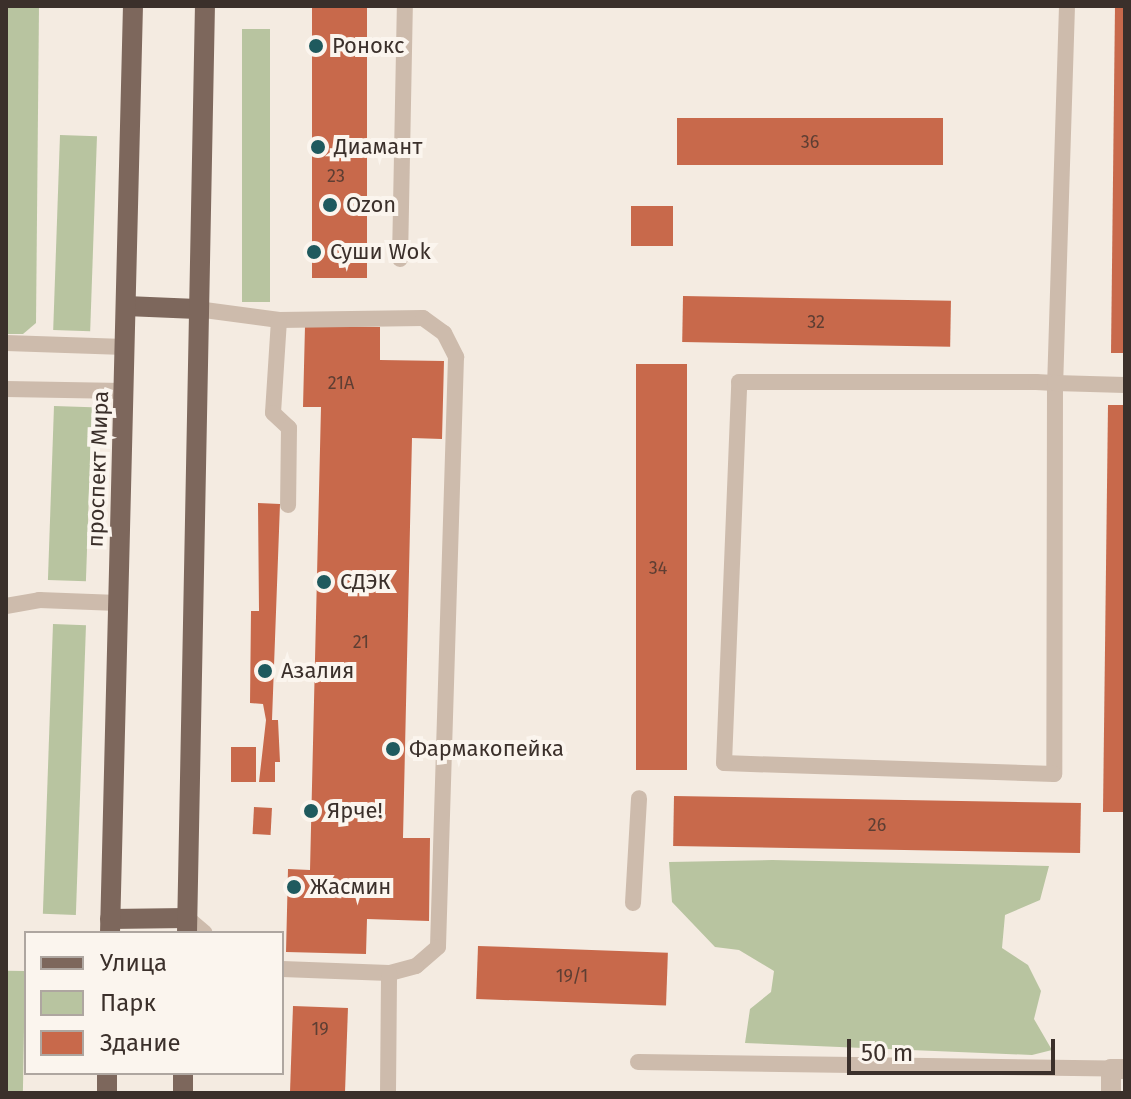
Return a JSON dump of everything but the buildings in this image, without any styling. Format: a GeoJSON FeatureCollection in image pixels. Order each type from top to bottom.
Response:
{"type":"FeatureCollection","features":[{"type":"Feature","properties":{"kind":"main road","name":"проспект Мира"},"geometry":{"type":"LineString","coordinates":[[110,926],[133,6]]}},
{"type":"Feature","properties":{"kind":"main road"},"geometry":{"type":"LineString","coordinates":[[110,926],[187,926],[205,6]]}},
{"type":"Feature","properties":{"kind":"main road"},"geometry":{"type":"LineString","coordinates":[[126,306],[197,309]]}},
{"type":"Feature","properties":{"kind":"street"},"geometry":{"type":"LineString","coordinates":[[1111,1093],[1118,1069]]}},
{"type":"Feature","properties":{"kind":"lane"},"geometry":{"type":"LineString","coordinates":[[400,259],[405,6]]}},
{"type":"Feature","properties":{"kind":"lane"},"geometry":{"type":"LineString","coordinates":[[1067,6],[1055,383],[1054,774],[724,763],[739,382],[1055,383],[1125,385]]}},
{"type":"Feature","properties":{"kind":"lane"},"geometry":{"type":"LineString","coordinates":[[197,309],[279,320],[423,318],[444,333],[456,357],[438,947],[416,966],[389,973],[284,969]]}},
{"type":"Feature","properties":{"kind":"lane"},"geometry":{"type":"LineString","coordinates":[[279,320],[273,413],[289,428],[288,505]]}},
{"type":"Feature","properties":{"kind":"lane"},"geometry":{"type":"LineString","coordinates":[[6,343],[125,347]]}},
{"type":"Feature","properties":{"kind":"lane"},"geometry":{"type":"LineString","coordinates":[[6,389],[124,391]]}},
{"type":"Feature","properties":{"kind":"lane"},"geometry":{"type":"LineString","coordinates":[[6,606],[39,600],[118,603]]}},
{"type":"Feature","properties":{"kind":"lane"},"geometry":{"type":"LineString","coordinates":[[633,903],[639,798]]}},
{"type":"Feature","properties":{"kind":"lane"},"geometry":{"type":"LineString","coordinates":[[388,1093],[389,973]]}},
{"type":"Feature","properties":{"kind":"lane"},"geometry":{"type":"LineString","coordinates":[[638,1062],[1118,1069]]}},
{"type":"Feature","properties":{"kind":"green space"},"geometry":{"type":"Polygon","coordinates":[[[6,6],[39,6],[36,323],[23,334],[6,334],[6,6]]]}},
{"type":"Feature","properties":{"kind":"green space"},"geometry":{"type":"Polygon","coordinates":[[[242,29],[270,29],[270,302],[242,302],[242,29]]]}},
{"type":"Feature","properties":{"kind":"green space"},"geometry":{"type":"Polygon","coordinates":[[[60,135],[97,136],[90,331],[53,330],[60,135]]]}},
{"type":"Feature","properties":{"kind":"green space"},"geometry":{"type":"Polygon","coordinates":[[[54,406],[92,407],[86,581],[48,580],[54,406]]]}},
{"type":"Feature","properties":{"kind":"green space"},"geometry":{"type":"Polygon","coordinates":[[[53,624],[86,625],[76,915],[43,914],[53,624]]]}},
{"type":"Feature","properties":{"kind":"green space"},"geometry":{"type":"Polygon","coordinates":[[[772,860],[1049,866],[1040,900],[1005,915],[1002,948],[1028,965],[1041,991],[1034,1019],[1052,1050],[1032,1055],[745,1043],[750,1009],[771,992],[774,971],[739,950],[715,947],[672,902],[669,862],[772,860]]]}},
{"type":"Feature","properties":{"kind":"green space"},"geometry":{"type":"Polygon","coordinates":[[[6,971],[24,971],[23,1093],[6,1093],[6,971]]]}},
{"type":"Feature","properties":{"kind":"place","name":"Ронокс"},"geometry":{"type":"Point","coordinates":[316,46]}},
{"type":"Feature","properties":{"kind":"place","name":"Диамант"},"geometry":{"type":"Point","coordinates":[318,147]}},
{"type":"Feature","properties":{"kind":"place","name":"Ozon"},"geometry":{"type":"Point","coordinates":[330,205]}},
{"type":"Feature","properties":{"kind":"place","name":"Суши Wok"},"geometry":{"type":"Point","coordinates":[314,252]}},
{"type":"Feature","properties":{"kind":"place","name":"СДЭК"},"geometry":{"type":"Point","coordinates":[324,582]}},
{"type":"Feature","properties":{"kind":"place","name":"Азалия"},"geometry":{"type":"Point","coordinates":[265,671]}},
{"type":"Feature","properties":{"kind":"place","name":"Фармакопейка"},"geometry":{"type":"Point","coordinates":[393,749]}},
{"type":"Feature","properties":{"kind":"place","name":"Ярче!"},"geometry":{"type":"Point","coordinates":[311,811]}},
{"type":"Feature","properties":{"kind":"place","name":"Жасмин"},"geometry":{"type":"Point","coordinates":[294,887]}}]}
